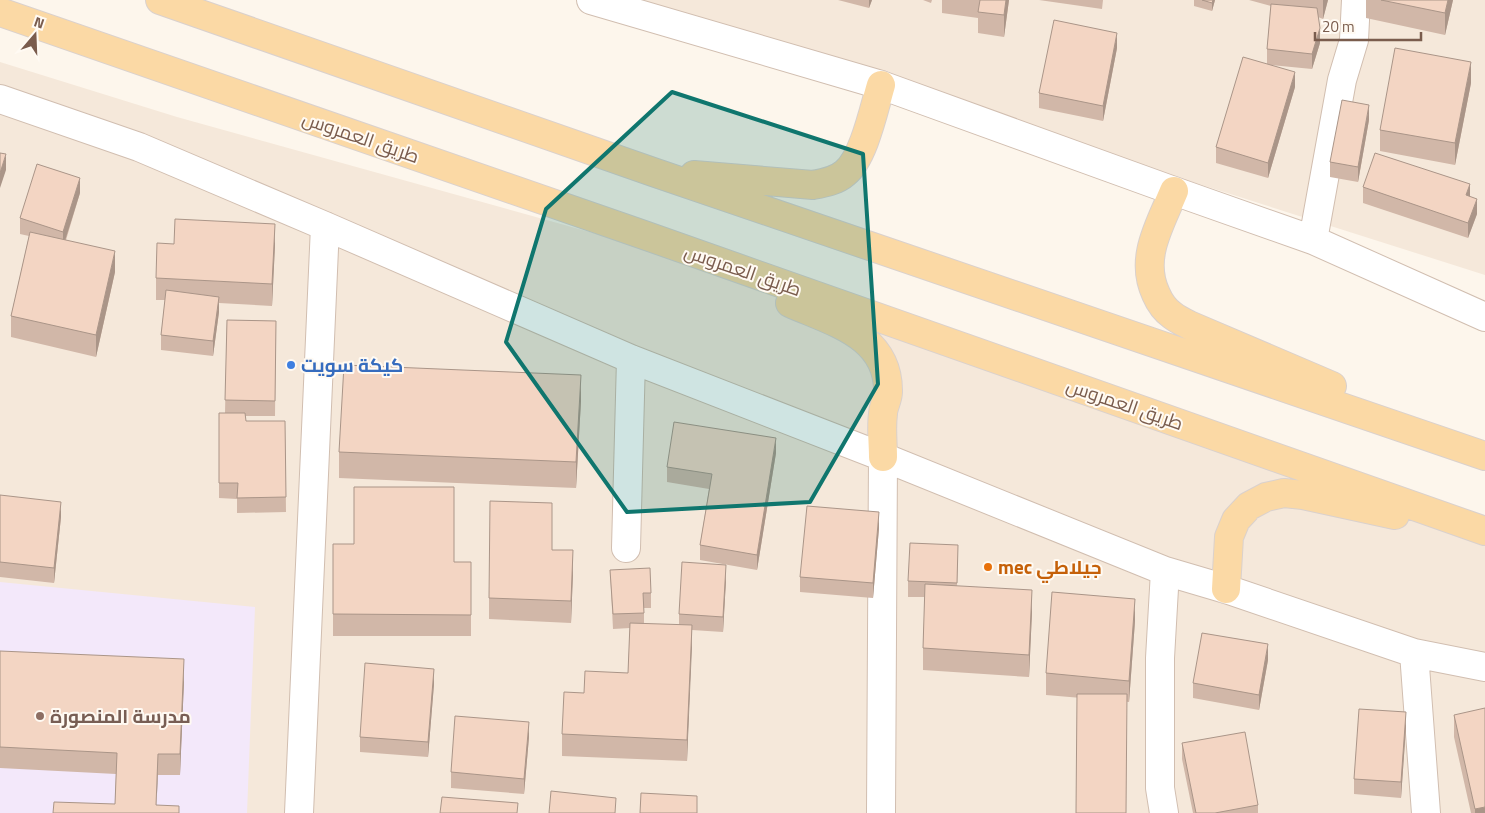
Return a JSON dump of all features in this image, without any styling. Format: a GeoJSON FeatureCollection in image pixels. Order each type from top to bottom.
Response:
{"type":"FeatureCollection","features":[{"type":"Feature","properties":{"kind":"main road"},"geometry":{"type":"LineString","coordinates":[[160,0],[653,172],[1485,456]]}},
{"type":"Feature","properties":{"kind":"main road","name":"طريق العمروس"},"geometry":{"type":"LineString","coordinates":[[0,12],[641,234],[1485,532]]}},
{"type":"Feature","properties":{"kind":"main road"},"geometry":{"type":"LineString","coordinates":[[653,172],[813,185],[830,182],[845,173],[856,160],[881,85]]}},
{"type":"Feature","properties":{"kind":"main road"},"geometry":{"type":"LineString","coordinates":[[1174,192],[1153,242],[1148,262],[1150,282],[1158,300],[1171,315],[1188,325],[1485,452]]}},
{"type":"Feature","properties":{"kind":"main road"},"geometry":{"type":"LineString","coordinates":[[641,234],[862,337],[877,352],[886,372],[888,393],[882,413],[883,457]]}},
{"type":"Feature","properties":{"kind":"main road"},"geometry":{"type":"LineString","coordinates":[[1226,589],[1229,537],[1236,520],[1250,506],[1266,496],[1284,493],[1303,495],[1485,532]]}},
{"type":"Feature","properties":{"kind":"street"},"geometry":{"type":"LineString","coordinates":[[591,0],[881,85],[1174,192],[1313,240],[1485,317]]}},
{"type":"Feature","properties":{"kind":"street"},"geometry":{"type":"LineString","coordinates":[[1313,240],[1342,80],[1354,40],[1356,0]]}},
{"type":"Feature","properties":{"kind":"street"},"geometry":{"type":"LineString","coordinates":[[0,99],[139,147],[631,359],[1165,570],[1414,653],[1485,667]]}},
{"type":"Feature","properties":{"kind":"street"},"geometry":{"type":"LineString","coordinates":[[299,813],[325,226]]}},
{"type":"Feature","properties":{"kind":"street"},"geometry":{"type":"LineString","coordinates":[[626,548],[631,359]]}},
{"type":"Feature","properties":{"kind":"street"},"geometry":{"type":"LineString","coordinates":[[881,813],[883,457]]}},
{"type":"Feature","properties":{"kind":"street"},"geometry":{"type":"LineString","coordinates":[[1164,813],[1160,788],[1160,658],[1165,570]]}},
{"type":"Feature","properties":{"kind":"street"},"geometry":{"type":"LineString","coordinates":[[1414,653],[1426,813]]}},
{"type":"Feature","properties":{"kind":"highlighted area"},"geometry":{"type":"Polygon","coordinates":[[[672,92],[863,154],[878,384],[810,502],[627,512],[506,342],[546,209],[672,92]]]}},
{"type":"Feature","properties":{"kind":"shaded area"},"geometry":{"type":"Polygon","coordinates":[[[620,0],[1485,0],[1485,275],[620,0]]]}},
{"type":"Feature","properties":{"kind":"shaded area"},"geometry":{"type":"Polygon","coordinates":[[[0,62],[177,117],[859,307],[1330,492],[1485,541],[1485,813],[0,813],[0,62]]]}},
{"type":"Feature","properties":{"kind":"shaded area"},"geometry":{"type":"Polygon","coordinates":[[[0,582],[255,607],[247,813],[0,813],[0,582]]]}},
{"type":"Feature","properties":{"kind":"building"},"geometry":{"type":"Polygon","coordinates":[[[980,0],[1006,0],[1004,15],[978,12],[980,0]]]}},
{"type":"Feature","properties":{"kind":"building"},"geometry":{"type":"Polygon","coordinates":[[[1202,0],[1213,0],[1212,3],[1202,0]]]}},
{"type":"Feature","properties":{"kind":"building"},"geometry":{"type":"Polygon","coordinates":[[[1381,0],[1448,0],[1445,13],[1381,0]]]}},
{"type":"Feature","properties":{"kind":"building"},"geometry":{"type":"Polygon","coordinates":[[[1271,4],[1317,8],[1320,28],[1312,54],[1267,49],[1271,4]]]}},
{"type":"Feature","properties":{"kind":"building"},"geometry":{"type":"Polygon","coordinates":[[[1054,20],[1117,33],[1103,106],[1039,93],[1054,20]]]}},
{"type":"Feature","properties":{"kind":"building"},"geometry":{"type":"Polygon","coordinates":[[[1395,48],[1471,62],[1455,143],[1380,130],[1395,48]]]}},
{"type":"Feature","properties":{"kind":"building"},"geometry":{"type":"Polygon","coordinates":[[[1243,57],[1295,72],[1268,163],[1216,147],[1243,57]]]}},
{"type":"Feature","properties":{"kind":"building"},"geometry":{"type":"Polygon","coordinates":[[[1342,100],[1369,105],[1358,167],[1330,162],[1342,100]]]}},
{"type":"Feature","properties":{"kind":"building"},"geometry":{"type":"Polygon","coordinates":[[[0,153],[6,154],[0,173],[0,153]]]}},
{"type":"Feature","properties":{"kind":"building"},"geometry":{"type":"Polygon","coordinates":[[[1375,153],[1470,184],[1466,195],[1477,199],[1468,223],[1363,187],[1375,153]]]}},
{"type":"Feature","properties":{"kind":"building"},"geometry":{"type":"Polygon","coordinates":[[[37,164],[80,178],[63,232],[20,218],[37,164]]]}},
{"type":"Feature","properties":{"kind":"building"},"geometry":{"type":"Polygon","coordinates":[[[175,219],[275,224],[272,284],[156,278],[157,243],[174,244],[175,219]]]}},
{"type":"Feature","properties":{"kind":"building"},"geometry":{"type":"Polygon","coordinates":[[[30,232],[115,251],[96,335],[11,316],[30,232]]]}},
{"type":"Feature","properties":{"kind":"building"},"geometry":{"type":"Polygon","coordinates":[[[166,290],[219,297],[213,341],[161,335],[166,290]]]}},
{"type":"Feature","properties":{"kind":"building"},"geometry":{"type":"Polygon","coordinates":[[[227,320],[276,321],[275,401],[225,400],[227,320]]]}},
{"type":"Feature","properties":{"kind":"building"},"geometry":{"type":"Polygon","coordinates":[[[344,365],[581,375],[576,462],[339,452],[344,365]]]}},
{"type":"Feature","properties":{"kind":"building"},"geometry":{"type":"Polygon","coordinates":[[[219,413],[245,413],[246,421],[285,421],[286,497],[237,498],[238,483],[219,483],[219,413]]]}},
{"type":"Feature","properties":{"kind":"building"},"geometry":{"type":"Polygon","coordinates":[[[674,422],[776,438],[757,555],[700,545],[712,474],[667,467],[674,422]]]}},
{"type":"Feature","properties":{"kind":"building"},"geometry":{"type":"Polygon","coordinates":[[[354,487],[454,487],[454,562],[471,562],[471,615],[333,614],[333,544],[354,544],[354,487]]]}},
{"type":"Feature","properties":{"kind":"building"},"geometry":{"type":"Polygon","coordinates":[[[0,495],[61,502],[54,568],[0,562],[0,495]]]}},
{"type":"Feature","properties":{"kind":"building"},"geometry":{"type":"Polygon","coordinates":[[[490,501],[552,503],[552,550],[573,550],[571,601],[489,598],[490,501]]]}},
{"type":"Feature","properties":{"kind":"building"},"geometry":{"type":"Polygon","coordinates":[[[807,506],[879,512],[873,583],[800,577],[807,506]]]}},
{"type":"Feature","properties":{"kind":"building"},"geometry":{"type":"Polygon","coordinates":[[[910,543],[958,545],[957,583],[908,581],[910,543]]]}},
{"type":"Feature","properties":{"kind":"building"},"geometry":{"type":"Polygon","coordinates":[[[682,562],[726,565],[723,617],[679,614],[682,562]]]}},
{"type":"Feature","properties":{"kind":"building"},"geometry":{"type":"Polygon","coordinates":[[[650,568],[651,593],[643,593],[644,613],[613,614],[610,570],[650,568]]]}},
{"type":"Feature","properties":{"kind":"building"},"geometry":{"type":"Polygon","coordinates":[[[925,584],[1032,590],[1029,655],[923,648],[925,584]]]}},
{"type":"Feature","properties":{"kind":"building"},"geometry":{"type":"Polygon","coordinates":[[[1052,592],[1135,599],[1129,681],[1046,673],[1052,592]]]}},
{"type":"Feature","properties":{"kind":"building"},"geometry":{"type":"Polygon","coordinates":[[[630,623],[692,625],[687,740],[562,734],[564,692],[584,693],[585,671],[628,673],[630,623]]]}},
{"type":"Feature","properties":{"kind":"building"},"geometry":{"type":"Polygon","coordinates":[[[1202,633],[1268,644],[1259,695],[1193,683],[1202,633]]]}},
{"type":"Feature","properties":{"kind":"building"},"geometry":{"type":"Polygon","coordinates":[[[0,651],[184,659],[180,754],[158,754],[156,805],[179,806],[179,813],[53,813],[54,802],[115,804],[117,753],[0,747],[0,651]]]}},
{"type":"Feature","properties":{"kind":"building"},"geometry":{"type":"Polygon","coordinates":[[[365,663],[434,669],[428,742],[360,737],[365,663]]]}},
{"type":"Feature","properties":{"kind":"building"},"geometry":{"type":"Polygon","coordinates":[[[1077,694],[1127,694],[1126,813],[1076,813],[1077,694]]]}},
{"type":"Feature","properties":{"kind":"building"},"geometry":{"type":"Polygon","coordinates":[[[1485,708],[1485,807],[1475,809],[1454,715],[1485,708]]]}},
{"type":"Feature","properties":{"kind":"building"},"geometry":{"type":"Polygon","coordinates":[[[1359,709],[1406,712],[1401,782],[1354,779],[1359,709]]]}},
{"type":"Feature","properties":{"kind":"building"},"geometry":{"type":"Polygon","coordinates":[[[455,716],[529,722],[524,779],[451,772],[455,716]]]}},
{"type":"Feature","properties":{"kind":"building"},"geometry":{"type":"Polygon","coordinates":[[[1245,732],[1258,805],[1215,813],[1196,813],[1182,743],[1245,732]]]}},
{"type":"Feature","properties":{"kind":"building"},"geometry":{"type":"Polygon","coordinates":[[[551,791],[616,798],[615,813],[549,813],[551,791]]]}},
{"type":"Feature","properties":{"kind":"building"},"geometry":{"type":"Polygon","coordinates":[[[641,793],[697,796],[697,813],[640,813],[641,793]]]}},
{"type":"Feature","properties":{"kind":"building"},"geometry":{"type":"Polygon","coordinates":[[[442,797],[518,803],[517,813],[440,813],[442,797]]]}},
{"type":"Feature","properties":{"kind":"place","name":"كيكة سويت"},"geometry":{"type":"Point","coordinates":[291,365]}},
{"type":"Feature","properties":{"kind":"place","name":"mec جيلاطي"},"geometry":{"type":"Point","coordinates":[988,567]}},
{"type":"Feature","properties":{"kind":"place","name":"مدرسة المنصورة"},"geometry":{"type":"Point","coordinates":[40,716]}}]}
